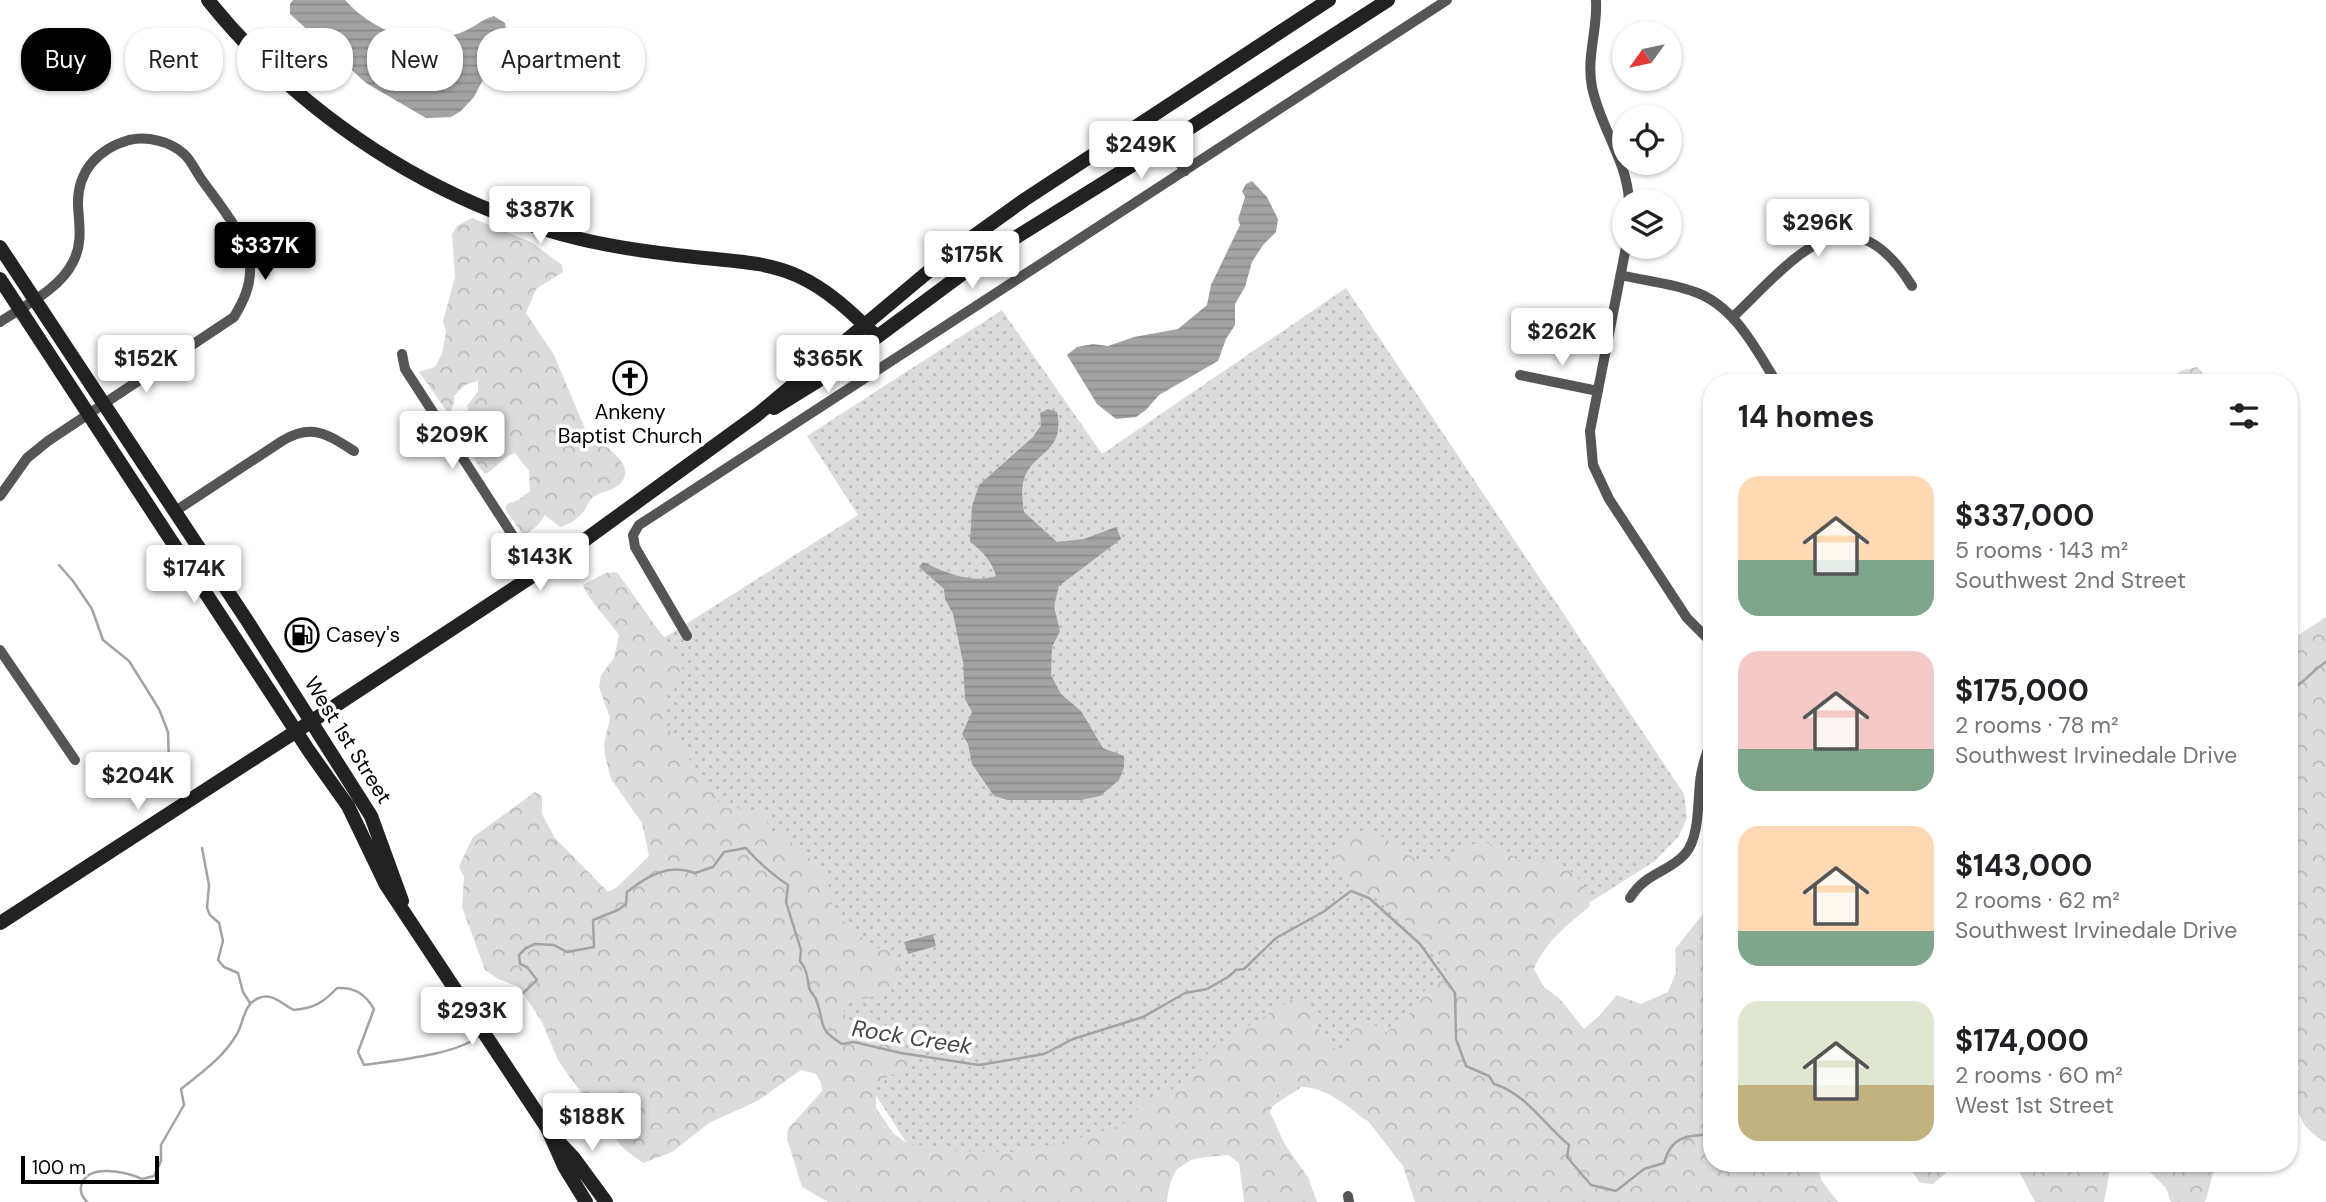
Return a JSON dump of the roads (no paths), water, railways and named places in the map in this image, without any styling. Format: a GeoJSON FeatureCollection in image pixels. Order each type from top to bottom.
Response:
{"type":"FeatureCollection","features":[{"type":"Feature","properties":{"kind":"main road"},"geometry":{"type":"LineString","coordinates":[[208,0],[256,54],[311,103],[405,169],[478,206],[545,230],[615,246],[760,265],[786,271],[813,284],[835,299],[877,337]]}},
{"type":"Feature","properties":{"kind":"main road"},"geometry":{"type":"LineString","coordinates":[[0,923],[537,573],[757,415],[953,251],[1024,200],[1329,0]]}},
{"type":"Feature","properties":{"kind":"main road"},"geometry":{"type":"LineString","coordinates":[[757,415],[784,403],[989,254],[1388,0]]}},
{"type":"Feature","properties":{"kind":"main road","name":"West 1st Street"},"geometry":{"type":"LineString","coordinates":[[0,247],[312,721],[371,816],[392,868],[407,916]]}},
{"type":"Feature","properties":{"kind":"main road","name":"West 1st Street"},"geometry":{"type":"LineString","coordinates":[[0,279],[296,732],[348,806],[377,870],[469,1011],[547,1128],[573,1157],[606,1202]]}},
{"type":"Feature","properties":{"kind":"main road","name":"West 1st Street"},"geometry":{"type":"LineString","coordinates":[[547,1128],[564,1166],[586,1202]]}},
{"type":"Feature","properties":{"kind":"street"},"geometry":{"type":"LineString","coordinates":[[687,636],[635,547],[633,535],[639,525],[1447,0]]}},
{"type":"Feature","properties":{"kind":"street"},"geometry":{"type":"LineString","coordinates":[[1596,0],[1590,69],[1592,83],[1596,102],[1626,177],[1628,189]]}},
{"type":"Feature","properties":{"kind":"street"},"geometry":{"type":"LineString","coordinates":[[0,322],[64,276],[75,259],[81,229],[78,205],[80,185],[88,166],[101,152],[134,139],[169,144],[185,154],[246,249],[250,266],[249,282],[244,301],[234,317],[48,441],[27,458],[0,496]]}},
{"type":"Feature","properties":{"kind":"street"},"geometry":{"type":"LineString","coordinates":[[1166,143],[1185,171]]}},
{"type":"Feature","properties":{"kind":"street"},"geometry":{"type":"LineString","coordinates":[[1733,317],[1800,253],[1828,237],[1860,238],[1877,246],[1892,258],[1912,286]]}},
{"type":"Feature","properties":{"kind":"street"},"geometry":{"type":"LineString","coordinates":[[1624,259],[1590,431],[1593,465],[1601,486],[1687,618],[1703,634]]}},
{"type":"Feature","properties":{"kind":"street"},"geometry":{"type":"LineString","coordinates":[[1621,275],[1697,292],[1733,317],[1771,374]]}},
{"type":"Feature","properties":{"kind":"street"},"geometry":{"type":"LineString","coordinates":[[402,354],[405,369],[537,573]]}},
{"type":"Feature","properties":{"kind":"street"},"geometry":{"type":"LineString","coordinates":[[1520,375],[1598,391]]}},
{"type":"Feature","properties":{"kind":"street"},"geometry":{"type":"LineString","coordinates":[[174,512],[282,441],[300,433],[316,431],[354,451]]}},
{"type":"Feature","properties":{"kind":"street"},"geometry":{"type":"LineString","coordinates":[[0,650],[75,760]]}},
{"type":"Feature","properties":{"kind":"street"},"geometry":{"type":"LineString","coordinates":[[1630,898],[1638,885],[1678,860],[1689,848],[1698,811],[1703,770]]}},
{"type":"Feature","properties":{"kind":"waterway"},"geometry":{"type":"LineString","coordinates":[[59,565],[92,609],[103,640],[129,661],[159,709],[168,732],[169,764],[177,768]]}},
{"type":"Feature","properties":{"kind":"waterway","name":"Rock Creek"},"geometry":{"type":"LineString","coordinates":[[2298,686],[2326,662]]}},
{"type":"Feature","properties":{"kind":"waterway"},"geometry":{"type":"LineString","coordinates":[[202,848],[209,885],[207,908],[219,923],[223,941],[218,960],[224,967],[238,973],[243,992],[250,1003]]}},
{"type":"Feature","properties":{"kind":"waterway","name":"Rock Creek"},"geometry":{"type":"LineString","coordinates":[[485,1029],[537,980],[527,967],[520,964],[519,955],[526,948],[535,944],[554,945],[567,952],[594,947],[593,920],[626,904],[627,892],[642,881],[667,870],[695,873],[713,867],[724,852],[746,848],[765,868],[788,885],[786,902],[801,950],[800,961],[828,1034],[842,1044],[854,1042],[901,1053],[979,1065],[1044,1054],[1073,1039],[1143,1017],[1185,993],[1207,989],[1236,970],[1244,969],[1276,938],[1323,912],[1351,891],[1369,898],[1420,944],[1455,993],[1456,1039],[1466,1066],[1489,1076],[1494,1084],[1515,1094],[1534,1110],[1569,1145],[1567,1157],[1591,1185],[1616,1191],[1644,1169],[1664,1163],[1675,1142],[1703,1135]]}},
{"type":"Feature","properties":{"kind":"waterway","name":"Rock Creek"},"geometry":{"type":"LineString","coordinates":[[87,1202],[81,1187],[90,1174],[108,1171],[142,1179],[154,1176],[161,1161],[161,1145],[184,1105],[181,1089],[225,1050],[237,1034],[250,1004],[259,998],[273,998],[294,1010],[318,1004],[337,988],[359,992],[374,1009],[358,1052],[364,1065],[457,1048],[478,1036]]}},
{"type":"Feature","properties":{"kind":"place","name":"Ankeny Baptist Church"},"geometry":{"type":"Point","coordinates":[630,378]}},
{"type":"Feature","properties":{"kind":"place","name":"Casey's"},"geometry":{"type":"Point","coordinates":[302,635]}}]}
